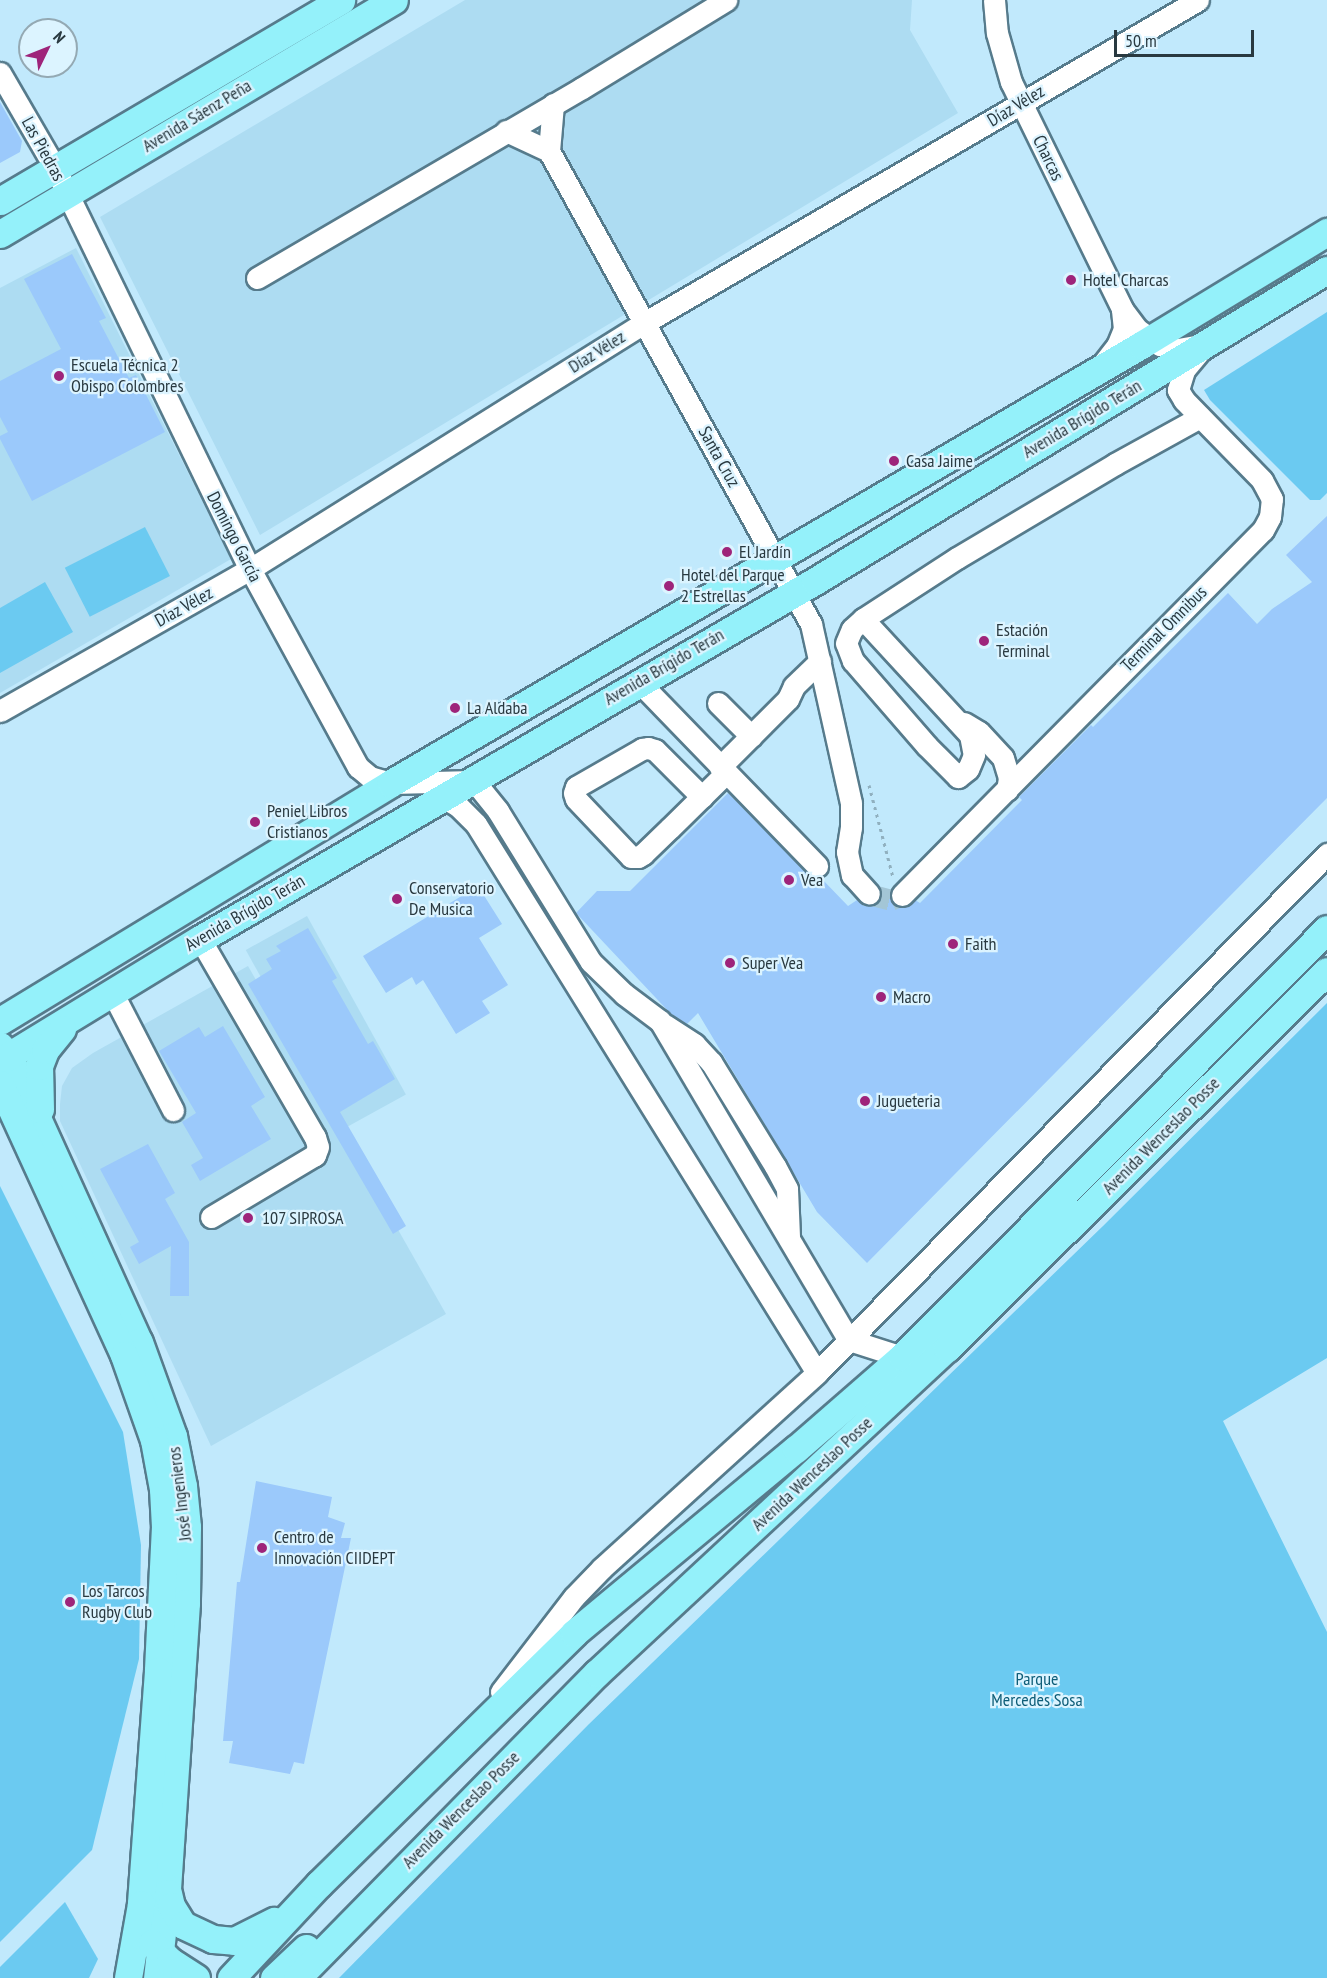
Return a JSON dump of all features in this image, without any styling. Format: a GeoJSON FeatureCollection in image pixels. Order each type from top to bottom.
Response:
{"type":"FeatureCollection","features":[{"type":"Feature","properties":{"kind":"main road","name":"Avenida Sáenz Peña"},"geometry":{"type":"LineString","coordinates":[[0,201],[341,0]]}},
{"type":"Feature","properties":{"kind":"main road","name":"Avenida Sáenz Peña"},"geometry":{"type":"LineString","coordinates":[[0,234],[394,0]]}},
{"type":"Feature","properties":{"kind":"main road","name":"Avenida Brígido Terán"},"geometry":{"type":"LineString","coordinates":[[0,1021],[391,783],[1152,339],[1327,232]]}},
{"type":"Feature","properties":{"kind":"main road","name":"Avenida Brígido Terán"},"geometry":{"type":"LineString","coordinates":[[3,1054],[78,1013],[200,939],[474,781],[795,591],[1327,270]]}},
{"type":"Feature","properties":{"kind":"main road"},"geometry":{"type":"LineString","coordinates":[[231,1978],[319,1884],[611,1600],[796,1449],[903,1357],[1327,929]]}},
{"type":"Feature","properties":{"kind":"main road","name":"Avenida Wenceslao Posse"},"geometry":{"type":"LineString","coordinates":[[297,1978],[597,1673],[947,1348],[1327,971]]}},
{"type":"Feature","properties":{"kind":"main road"},"geometry":{"type":"LineString","coordinates":[[0,1113],[34,1136],[39,1066],[45,1050],[55,1035],[78,1013]]}},
{"type":"Feature","properties":{"kind":"main road","name":"José Ingenieros"},"geometry":{"type":"LineString","coordinates":[[3,1054],[34,1136],[128,1364],[154,1440],[163,1490],[164,1587],[141,1904],[128,1978]]}},
{"type":"Feature","properties":{"kind":"main road","name":"José Ingenieros"},"geometry":{"type":"LineString","coordinates":[[0,1084],[34,1136],[158,1390],[173,1436],[183,1486],[187,1527],[186,1603],[167,1888],[159,1965]]}},
{"type":"Feature","properties":{"kind":"main road"},"geometry":{"type":"LineString","coordinates":[[274,1978],[381,1872],[407,1849],[448,1822]]}},
{"type":"Feature","properties":{"kind":"main road"},"geometry":{"type":"LineString","coordinates":[[167,1888],[171,1906],[183,1925],[213,1939],[234,1941],[269,1926],[319,1884]]}},
{"type":"Feature","properties":{"kind":"main road"},"geometry":{"type":"LineString","coordinates":[[141,1904],[146,1929],[155,1948],[159,1965],[196,1978]]}},
{"type":"Feature","properties":{"kind":"street"},"geometry":{"type":"LineString","coordinates":[[257,278],[726,0]]}},
{"type":"Feature","properties":{"kind":"street","name":"Charcas"},"geometry":{"type":"LineString","coordinates":[[994,0],[997,33],[1011,82],[1122,309],[1137,329],[1160,345],[1178,349],[1206,344]]}},
{"type":"Feature","properties":{"kind":"street","name":"Díaz Vélez"},"geometry":{"type":"LineString","coordinates":[[0,711],[250,569],[644,323],[1198,0]]}},
{"type":"Feature","properties":{"kind":"street","name":"Las Piedras"},"geometry":{"type":"LineString","coordinates":[[0,73],[55,168],[66,194]]}},
{"type":"Feature","properties":{"kind":"street"},"geometry":{"type":"LineString","coordinates":[[506,131],[549,151],[553,104]]}},
{"type":"Feature","properties":{"kind":"street","name":"Santa Cruz"},"geometry":{"type":"LineString","coordinates":[[549,151],[795,591]]}},
{"type":"Feature","properties":{"kind":"street","name":"Domingo García"},"geometry":{"type":"LineString","coordinates":[[66,194],[250,569],[358,767],[370,777],[391,783],[474,781]]}},
{"type":"Feature","properties":{"kind":"street","name":"Charcas"},"geometry":{"type":"LineString","coordinates":[[1097,371],[1117,346],[1124,329],[1122,309]]}},
{"type":"Feature","properties":{"kind":"street","name":"Terminal Omnibus"},"geometry":{"type":"LineString","coordinates":[[902,895],[1263,530],[1270,518],[1272,499],[1262,480],[1200,417],[1178,390],[1184,370],[1206,344]]}},
{"type":"Feature","properties":{"kind":"street"},"geometry":{"type":"LineString","coordinates":[[863,619],[960,720],[970,735],[974,755],[968,768],[958,777],[919,738],[853,661],[846,643],[852,629],[863,619],[957,558],[1115,464],[1200,417]]}},
{"type":"Feature","properties":{"kind":"street"},"geometry":{"type":"LineString","coordinates":[[795,591],[811,624],[851,803],[851,827],[846,852],[852,875],[868,894]]}},
{"type":"Feature","properties":{"kind":"street"},"geometry":{"type":"LineString","coordinates":[[702,797],[655,750],[648,748],[642,748],[576,787],[574,793],[576,799],[632,857],[644,854],[702,797],[751,736],[788,699],[794,686],[822,667]]}},
{"type":"Feature","properties":{"kind":"street"},"geometry":{"type":"LineString","coordinates":[[639,682],[817,866]]}},
{"type":"Feature","properties":{"kind":"street"},"geometry":{"type":"LineString","coordinates":[[718,703],[751,736]]}},
{"type":"Feature","properties":{"kind":"street"},"geometry":{"type":"LineString","coordinates":[[960,720],[979,732],[1003,758],[1009,778],[1007,790]]}},
{"type":"Feature","properties":{"kind":"street"},"geometry":{"type":"LineString","coordinates":[[474,781],[498,811],[591,962],[624,994],[660,1021],[849,1340],[903,1357]]}},
{"type":"Feature","properties":{"kind":"street"},"geometry":{"type":"LineString","coordinates":[[444,798],[458,806],[476,824],[817,1373]]}},
{"type":"Feature","properties":{"kind":"street"},"geometry":{"type":"LineString","coordinates":[[462,1743],[574,1597],[602,1568],[817,1373],[1327,854]]}},
{"type":"Feature","properties":{"kind":"street"},"geometry":{"type":"LineString","coordinates":[[200,939],[315,1137],[318,1147],[315,1155],[211,1217]]}},
{"type":"Feature","properties":{"kind":"street"},"geometry":{"type":"LineString","coordinates":[[112,992],[173,1110]]}},
{"type":"Feature","properties":{"kind":"shaded area"},"geometry":{"type":"Polygon","coordinates":[[[465,0],[912,0],[910,30],[958,113],[260,535],[100,217],[465,0]]]}},
{"type":"Feature","properties":{"kind":"shaded area"},"geometry":{"type":"Polygon","coordinates":[[[76,248],[231,559],[0,693],[0,288],[76,248]]]}},
{"type":"Feature","properties":{"kind":"shaded area"},"geometry":{"type":"Polygon","coordinates":[[[307,916],[406,1094],[345,1128],[246,950],[307,916]]]}},
{"type":"Feature","properties":{"kind":"shaded area","name":"107 SIPROSA"},"geometry":{"type":"Polygon","coordinates":[[[248,966],[446,1314],[211,1446],[60,1121],[60,1104],[62,1086],[72,1068],[93,1053],[248,966]]]}},
{"type":"Feature","properties":{"kind":"green space"},"geometry":{"type":"Polygon","coordinates":[[[1327,312],[1327,493],[1320,500],[1310,500],[1210,400],[1204,390],[1327,312]]]}},
{"type":"Feature","properties":{"kind":"green space"},"geometry":{"type":"Polygon","coordinates":[[[145,527],[170,576],[90,617],[65,568],[145,527]]]}},
{"type":"Feature","properties":{"kind":"green space"},"geometry":{"type":"Polygon","coordinates":[[[45,582],[73,632],[0,673],[0,608],[45,582]]]}},
{"type":"Feature","properties":{"kind":"green space","name":"Parque Mercedes Sosa"},"geometry":{"type":"Polygon","coordinates":[[[1327,1003],[1327,1358],[1223,1421],[1327,1632],[1327,1978],[339,1978],[589,1724],[1103,1226],[1327,1003]]]}},
{"type":"Feature","properties":{"kind":"green space","name":"Los Tarcos Rugby Club"},"geometry":{"type":"Polygon","coordinates":[[[0,1186],[123,1432],[141,1545],[139,1659],[92,1850],[0,1942],[0,1186]]]}},
{"type":"Feature","properties":{"kind":"green space"},"geometry":{"type":"Polygon","coordinates":[[[65,1902],[98,1959],[89,1978],[0,1978],[0,1967],[65,1902]]]}},
{"type":"Feature","properties":{"kind":"building"},"geometry":{"type":"Polygon","coordinates":[[[0,102],[22,141],[20,152],[0,163],[0,102]]]}},
{"type":"Feature","properties":{"kind":"building"},"geometry":{"type":"Polygon","coordinates":[[[72,254],[106,318],[99,321],[129,378],[136,375],[165,432],[32,501],[0,439],[0,436],[8,432],[0,417],[0,381],[61,349],[24,279],[72,254]]]}},
{"type":"Feature","properties":{"kind":"building"},"geometry":{"type":"Polygon","coordinates":[[[1327,516],[1327,798],[867,1263],[817,1212],[698,1013],[687,1024],[671,1014],[576,913],[597,891],[630,891],[728,793],[808,875],[821,878],[848,906],[857,900],[864,906],[872,906],[878,903],[882,892],[889,892],[893,904],[898,907],[906,907],[915,900],[920,903],[1022,800],[1019,797],[1228,593],[1257,624],[1272,609],[1312,582],[1286,555],[1327,516]]]}},
{"type":"Feature","properties":{"kind":"building"},"geometry":{"type":"Polygon","coordinates":[[[478,886],[502,924],[479,938],[508,985],[482,1001],[490,1013],[456,1034],[423,980],[416,985],[412,977],[386,993],[363,956],[478,886]]]}},
{"type":"Feature","properties":{"kind":"building"},"geometry":{"type":"Polygon","coordinates":[[[308,928],[337,978],[332,981],[368,1044],[373,1041],[395,1079],[340,1112],[406,1226],[393,1234],[248,984],[272,969],[266,959],[281,951],[276,946],[308,928]]]}},
{"type":"Feature","properties":{"kind":"building"},"geometry":{"type":"Polygon","coordinates":[[[223,1026],[265,1097],[251,1106],[271,1139],[200,1181],[191,1165],[203,1158],[182,1122],[196,1113],[159,1051],[199,1027],[205,1037],[223,1026]]]}},
{"type":"Feature","properties":{"kind":"building"},"geometry":{"type":"Polygon","coordinates":[[[148,1144],[175,1193],[165,1199],[189,1242],[189,1296],[170,1296],[171,1246],[139,1264],[130,1247],[139,1242],[100,1169],[148,1144]]]}},
{"type":"Feature","properties":{"kind":"building"},"geometry":{"type":"Polygon","coordinates":[[[256,1481],[332,1497],[328,1517],[345,1523],[341,1538],[351,1538],[304,1764],[294,1762],[290,1774],[229,1763],[233,1741],[223,1741],[237,1582],[240,1582],[256,1481]]]}},
{"type":"Feature","properties":{"kind":"tunnel"},"geometry":{"type":"LineString","coordinates":[[869,894],[891,900],[902,895]]}},
{"type":"Feature","properties":{"kind":"place","name":"Hotel Charcas"},"geometry":{"type":"Point","coordinates":[1071,280]}},
{"type":"Feature","properties":{"kind":"place","name":"Escuela Técnica 2 Obispo Colombres"},"geometry":{"type":"Point","coordinates":[59,376]}},
{"type":"Feature","properties":{"kind":"place","name":"Casa Jaime"},"geometry":{"type":"Point","coordinates":[894,461]}},
{"type":"Feature","properties":{"kind":"place","name":"El Jardín"},"geometry":{"type":"Point","coordinates":[727,552]}},
{"type":"Feature","properties":{"kind":"place","name":"Hotel del Parque 2 Estrellas"},"geometry":{"type":"Point","coordinates":[669,586]}},
{"type":"Feature","properties":{"kind":"place","name":"Estación Terminal"},"geometry":{"type":"Point","coordinates":[984,641]}},
{"type":"Feature","properties":{"kind":"place","name":"La Aldaba"},"geometry":{"type":"Point","coordinates":[455,708]}},
{"type":"Feature","properties":{"kind":"place","name":"Peniel Libros Cristianos"},"geometry":{"type":"Point","coordinates":[255,822]}},
{"type":"Feature","properties":{"kind":"place","name":"Vea"},"geometry":{"type":"Point","coordinates":[789,880]}},
{"type":"Feature","properties":{"kind":"place","name":"Conservatorio De Musica"},"geometry":{"type":"Point","coordinates":[397,899]}},
{"type":"Feature","properties":{"kind":"place","name":"Faith"},"geometry":{"type":"Point","coordinates":[953,944]}},
{"type":"Feature","properties":{"kind":"place","name":"Super Vea"},"geometry":{"type":"Point","coordinates":[730,963]}},
{"type":"Feature","properties":{"kind":"place","name":"Macro"},"geometry":{"type":"Point","coordinates":[881,997]}},
{"type":"Feature","properties":{"kind":"place","name":"Jugueteria"},"geometry":{"type":"Point","coordinates":[865,1101]}},
{"type":"Feature","properties":{"kind":"place","name":"107 SIPROSA"},"geometry":{"type":"Point","coordinates":[248,1218]}},
{"type":"Feature","properties":{"kind":"place","name":"Centro de Innovación CIIDEPT"},"geometry":{"type":"Point","coordinates":[262,1548]}},
{"type":"Feature","properties":{"kind":"place","name":"Los Tarcos Rugby Club"},"geometry":{"type":"Point","coordinates":[70,1602]}}]}
